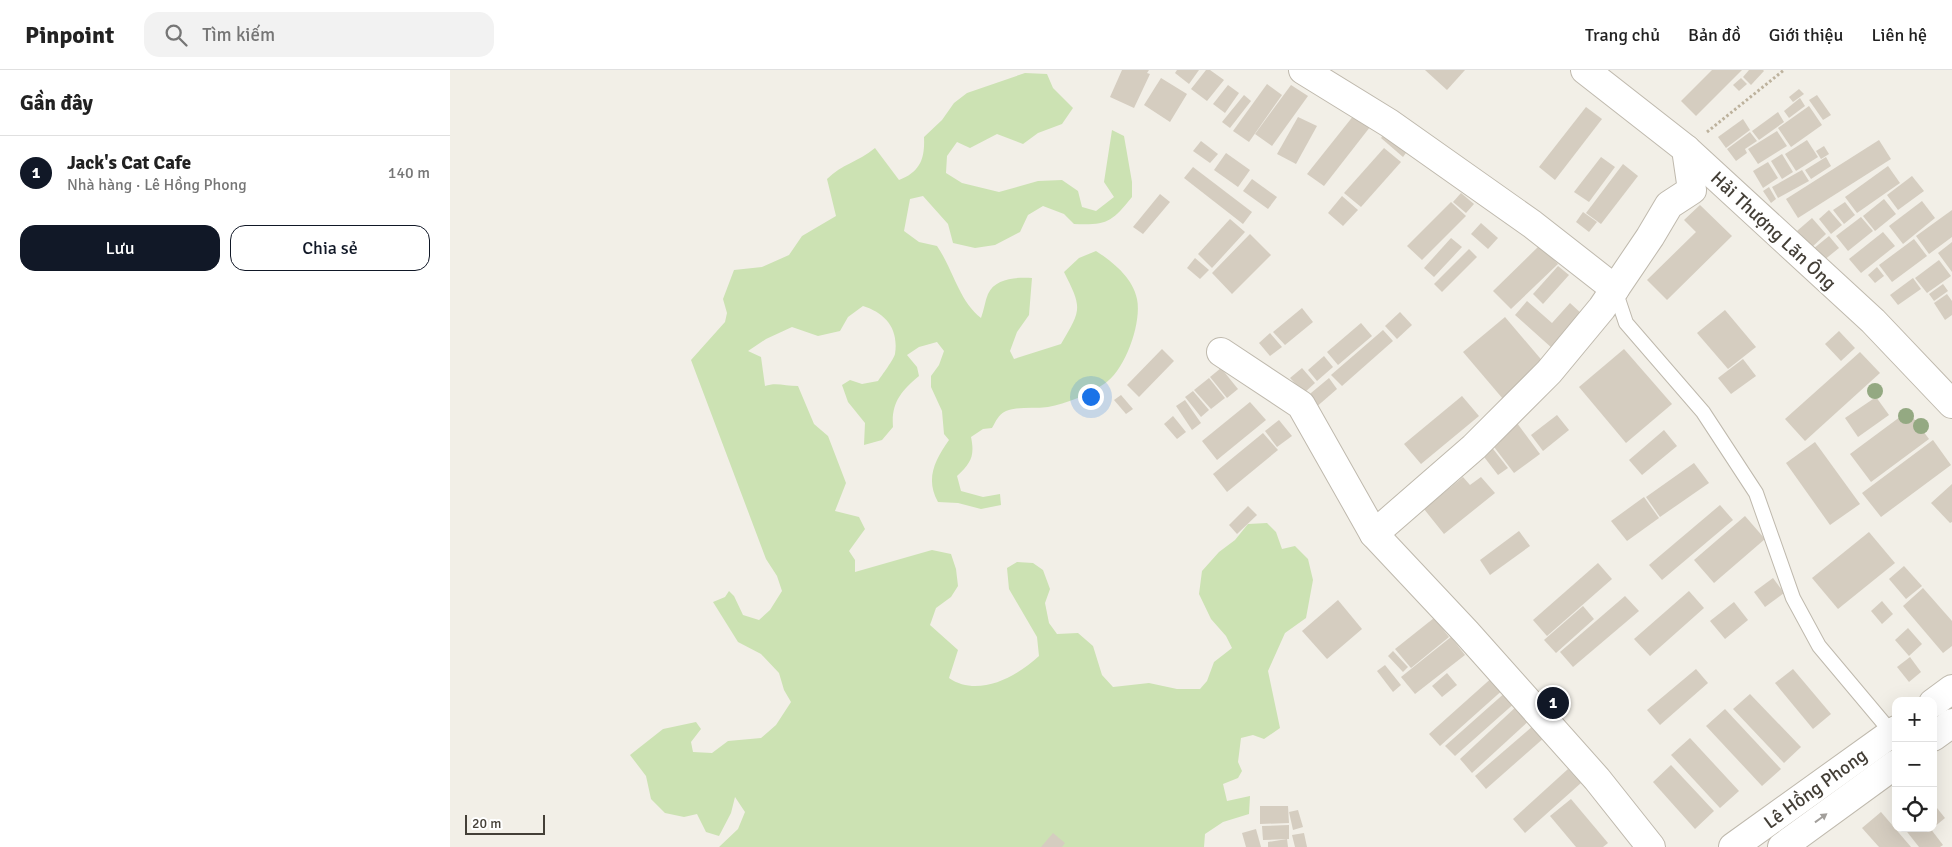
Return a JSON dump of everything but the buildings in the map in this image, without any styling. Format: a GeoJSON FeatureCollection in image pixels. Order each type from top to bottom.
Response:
{"type":"FeatureCollection","features":[{"type":"Feature","properties":{"kind":"street"},"geometry":{"type":"LineString","coordinates":[[1302,70],[1389,123],[1532,224],[1615,289]]}},
{"type":"Feature","properties":{"kind":"street","name":"Hải Thượng Lãn Ông"},"geometry":{"type":"LineString","coordinates":[[1585,70],[1686,149],[1872,321],[1952,404]]}},
{"type":"Feature","properties":{"kind":"street"},"geometry":{"type":"LineString","coordinates":[[1374,534],[1474,448],[1550,372],[1615,289],[1650,237],[1668,205],[1692,190],[1686,149]]}},
{"type":"Feature","properties":{"kind":"street"},"geometry":{"type":"LineString","coordinates":[[1221,352],[1301,405],[1374,534],[1466,632],[1590,772],[1651,847]]}},
{"type":"Feature","properties":{"kind":"street"},"geometry":{"type":"LineString","coordinates":[[1937,700],[1952,689]]}},
{"type":"Feature","properties":{"kind":"street"},"geometry":{"type":"LineString","coordinates":[[1937,734],[1952,723]]}},
{"type":"Feature","properties":{"kind":"street","name":"Lê Hồng Phong"},"geometry":{"type":"LineString","coordinates":[[1733,847],[1892,732]]}},
{"type":"Feature","properties":{"kind":"street","name":"Lê Hồng Phong"},"geometry":{"type":"LineString","coordinates":[[1782,847],[1892,767]]}},
{"type":"Feature","properties":{"kind":"lane"},"geometry":{"type":"LineString","coordinates":[[1615,289],[1626,323],[1703,412],[1756,493],[1793,598],[1819,646],[1892,729]]}},
{"type":"Feature","properties":{"kind":"path"},"geometry":{"type":"LineString","coordinates":[[1686,149],[1784,70]]}},
{"type":"Feature","properties":{"kind":"green space"},"geometry":{"type":"Polygon","coordinates":[[[1025,73],[1047,74],[1053,88],[1073,108],[1062,124],[1038,133],[1023,144],[997,134],[970,148],[957,142],[947,156],[946,173],[962,183],[999,192],[1038,181],[1062,180],[1078,191],[1082,207],[1096,211],[1114,197],[1104,182],[1112,130],[1124,136],[1132,182],[1132,197],[1108,221],[1094,224],[1074,224],[1064,214],[1043,206],[1028,215],[1020,232],[995,245],[975,248],[953,243],[948,224],[923,196],[910,199],[904,231],[919,242],[937,246],[967,303],[981,318],[988,294],[996,285],[1013,278],[1032,278],[1029,315],[1017,332],[1010,351],[1014,359],[1061,344],[1073,323],[1077,308],[1074,294],[1064,272],[1079,258],[1096,251],[1127,277],[1135,291],[1138,309],[1137,321],[1130,346],[1119,369],[1112,378],[1091,391],[1062,404],[1043,408],[1006,411],[999,416],[992,428],[983,429],[971,437],[971,459],[957,476],[961,491],[983,497],[1000,494],[1001,505],[981,509],[958,503],[938,502],[934,494],[932,485],[933,470],[949,440],[944,434],[942,411],[931,387],[931,376],[939,365],[944,351],[937,342],[919,347],[907,355],[917,367],[919,376],[898,398],[894,411],[893,427],[882,440],[864,445],[865,423],[848,402],[842,385],[850,380],[862,384],[878,381],[890,363],[895,354],[895,337],[884,317],[863,306],[848,317],[840,331],[818,336],[792,327],[766,339],[748,351],[761,357],[765,386],[777,384],[798,386],[814,424],[828,436],[846,483],[835,511],[859,517],[865,529],[849,551],[855,560],[855,572],[932,550],[951,554],[956,569],[958,586],[951,597],[936,608],[930,625],[958,650],[949,678],[960,684],[972,686],[996,682],[1019,671],[1039,656],[1037,637],[1009,589],[1007,568],[1017,562],[1033,563],[1043,570],[1050,589],[1045,603],[1049,623],[1057,634],[1078,633],[1093,646],[1102,675],[1113,687],[1149,683],[1177,689],[1200,689],[1207,681],[1214,662],[1232,648],[1226,636],[1211,619],[1199,594],[1202,571],[1219,552],[1235,540],[1248,524],[1267,523],[1276,532],[1282,549],[1295,546],[1308,559],[1313,580],[1306,618],[1285,633],[1268,671],[1280,728],[1264,739],[1253,735],[1241,738],[1238,762],[1242,771],[1238,778],[1223,784],[1227,801],[1250,796],[1249,814],[1223,822],[1205,834],[1204,847],[719,847],[738,829],[745,812],[735,797],[731,813],[719,836],[706,832],[697,814],[684,817],[665,813],[651,799],[646,776],[630,755],[663,729],[696,722],[701,729],[691,742],[693,752],[712,753],[728,741],[761,738],[776,725],[791,702],[784,690],[779,673],[761,654],[738,642],[713,602],[725,597],[729,591],[734,596],[743,615],[759,620],[770,610],[782,591],[777,576],[766,559],[691,360],[725,322],[727,313],[723,299],[734,270],[762,267],[789,255],[802,236],[836,216],[827,179],[844,166],[875,148],[899,180],[906,177],[920,164],[924,137],[942,120],[954,103],[967,93],[1025,73]]]}},
{"type":"Feature","properties":{"kind":"place","name":"Jack's Cat Cafe"},"geometry":{"type":"Point","coordinates":[1553,703]}}]}
